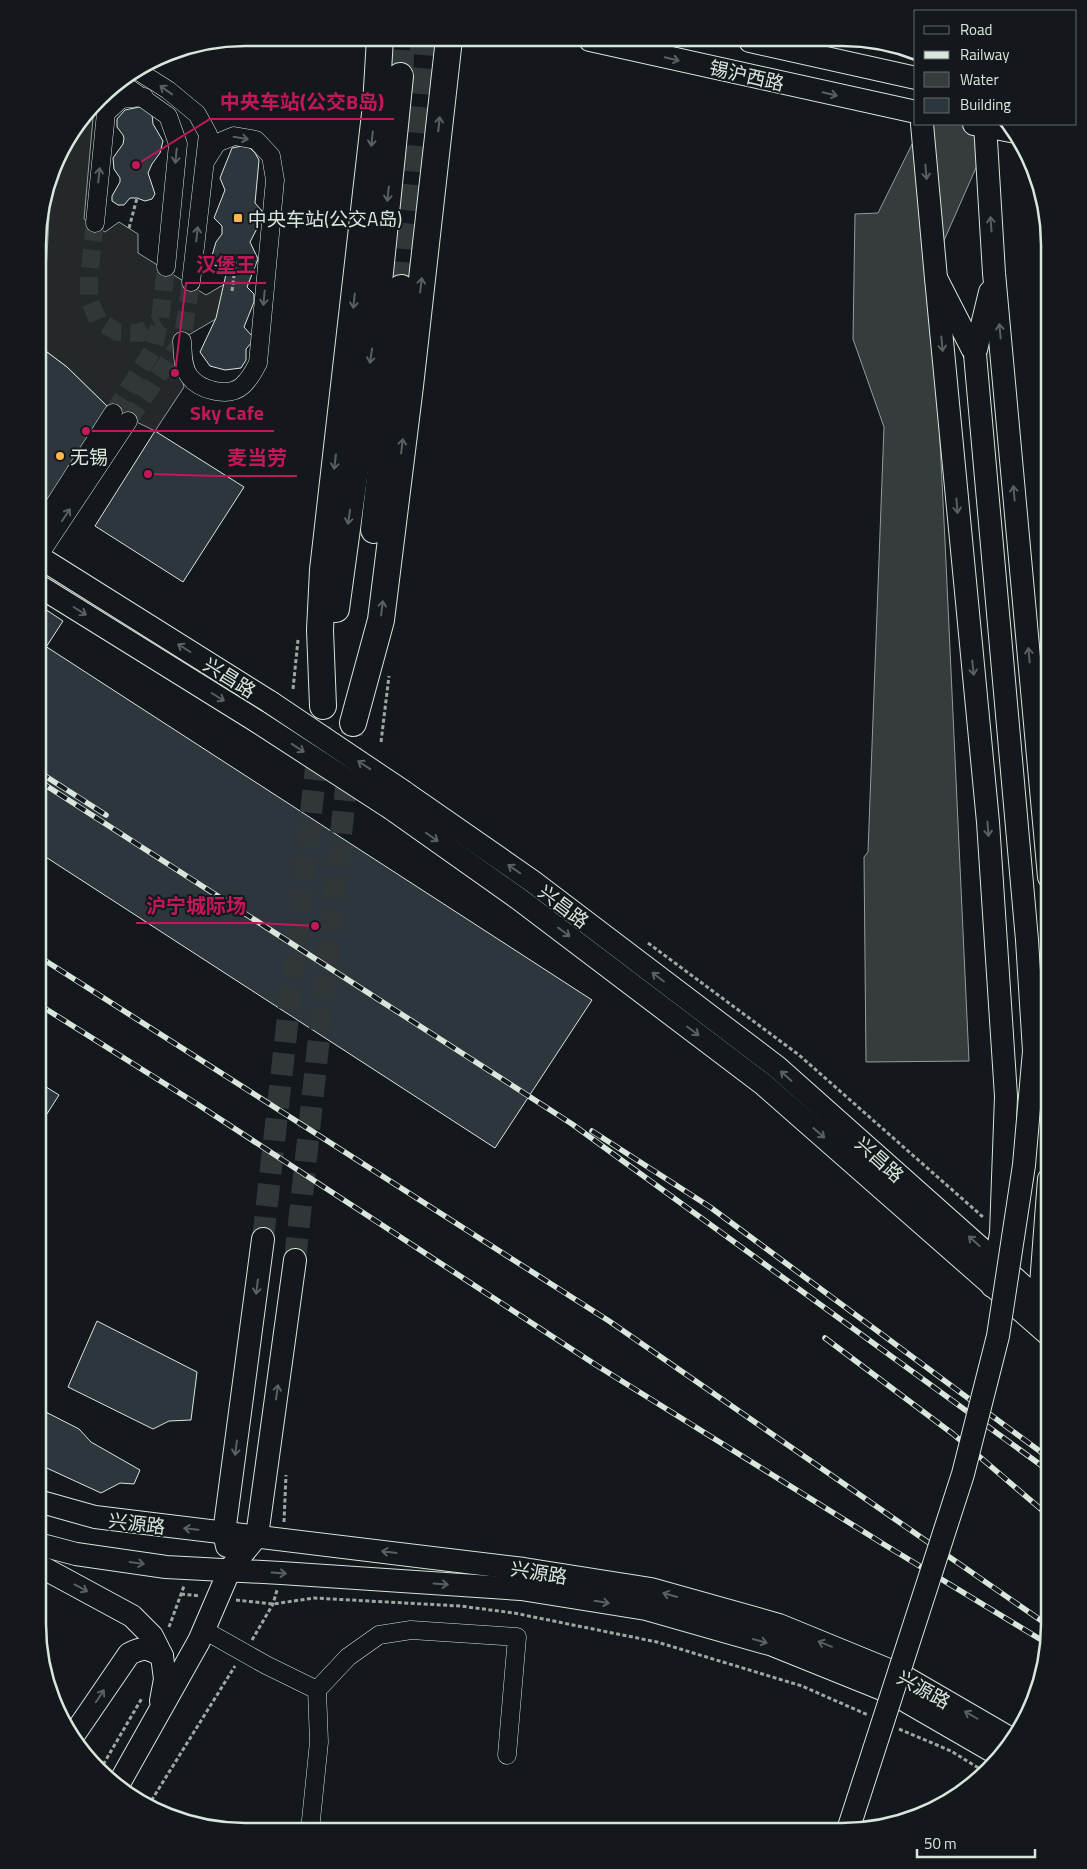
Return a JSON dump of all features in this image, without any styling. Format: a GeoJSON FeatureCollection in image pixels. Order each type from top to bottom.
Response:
{"type":"FeatureCollection","features":[{"type":"Feature","properties":{"kind":"highway"},"geometry":{"type":"LineString","coordinates":[[380,46],[376,105],[323,570],[320,630],[323,706],[374,331],[400,76]]}},
{"type":"Feature","properties":{"kind":"highway"},"geometry":{"type":"LineString","coordinates":[[401,288],[353,723],[381,620],[410,386],[448,46]]}},
{"type":"Feature","properties":{"kind":"main road","name":"锡沪西路"},"geometry":{"type":"LineString","coordinates":[[617,46],[910,111]]}},
{"type":"Feature","properties":{"kind":"main road","name":"锡沪西路"},"geometry":{"type":"LineString","coordinates":[[772,46],[909,77]]}},
{"type":"Feature","properties":{"kind":"main road"},"geometry":{"type":"LineString","coordinates":[[922,125],[988,822],[1006,1096],[1001,1233],[992,1286]]}},
{"type":"Feature","properties":{"kind":"main road"},"geometry":{"type":"LineString","coordinates":[[1004,130],[981,125],[1041,789]]}},
{"type":"Feature","properties":{"kind":"main road"},"geometry":{"type":"LineString","coordinates":[[850,1822],[963,1474],[998,1336],[1024,1165],[1034,1051],[1027,940],[975,354],[994,273]]}},
{"type":"Feature","properties":{"kind":"main road"},"geometry":{"type":"LineString","coordinates":[[936,278],[975,354]]}},
{"type":"Feature","properties":{"kind":"main road","name":"兴昌路"},"geometry":{"type":"LineString","coordinates":[[46,560],[270,702],[398,801],[519,899],[763,1084],[992,1286],[1041,1315]]}},
{"type":"Feature","properties":{"kind":"main road","name":"兴昌路"},"geometry":{"type":"LineString","coordinates":[[46,590],[258,722],[398,801],[532,882],[777,1067],[996,1261],[1041,1314]]}},
{"type":"Feature","properties":{"kind":"main road"},"geometry":{"type":"LineString","coordinates":[[230,1569],[224,1533],[263,1239]]}},
{"type":"Feature","properties":{"kind":"main road"},"geometry":{"type":"LineString","coordinates":[[121,1780],[204,1630],[230,1569],[257,1536],[295,1260]]}},
{"type":"Feature","properties":{"kind":"main road","name":"兴源路"},"geometry":{"type":"LineString","coordinates":[[46,1503],[95,1517],[524,1569],[651,1590],[779,1625],[901,1675],[1006,1736]]}},
{"type":"Feature","properties":{"kind":"main road","name":"兴源路"},"geometry":{"type":"LineString","coordinates":[[46,1546],[76,1554],[166,1567],[230,1569],[521,1589],[646,1609],[773,1644],[892,1693],[994,1752]]}},
{"type":"Feature","properties":{"kind":"main road"},"geometry":{"type":"LineString","coordinates":[[46,1569],[132,1616],[152,1636],[161,1654],[166,1679],[159,1713]]}},
{"type":"Feature","properties":{"kind":"main road"},"geometry":{"type":"LineString","coordinates":[[77,1730],[129,1654],[139,1649],[151,1649],[161,1654]]}},
{"type":"Feature","properties":{"kind":"street"},"geometry":{"type":"LineString","coordinates":[[144,75],[168,90],[197,114],[208,134],[191,282]]}},
{"type":"Feature","properties":{"kind":"street"},"geometry":{"type":"LineString","coordinates":[[126,86],[168,116],[178,144],[166,267]]}},
{"type":"Feature","properties":{"kind":"street"},"geometry":{"type":"LineString","coordinates":[[95,223],[106,113],[121,99],[144,97]]}},
{"type":"Feature","properties":{"kind":"street"},"geometry":{"type":"LineString","coordinates":[[182,342],[183,361],[188,376],[202,387],[221,392],[241,387],[252,375],[258,363],[275,180],[271,156],[256,140],[234,136],[217,143],[204,162]]}},
{"type":"Feature","properties":{"kind":"street"},"geometry":{"type":"LineString","coordinates":[[46,520],[121,417],[46,544]]}},
{"type":"Feature","properties":{"kind":"street"},"geometry":{"type":"LineString","coordinates":[[204,1630],[266,1665],[317,1690]]}},
{"type":"Feature","properties":{"kind":"street"},"geometry":{"type":"LineString","coordinates":[[311,1823],[319,1742],[317,1690],[348,1657],[379,1635],[411,1630],[517,1638],[507,1755]]}},
{"type":"Feature","properties":{"kind":"path"},"geometry":{"type":"LineString","coordinates":[[129,228],[137,198]]}},
{"type":"Feature","properties":{"kind":"path"},"geometry":{"type":"LineString","coordinates":[[232,291],[236,260]]}},
{"type":"Feature","properties":{"kind":"path"},"geometry":{"type":"LineString","coordinates":[[161,1654],[191,1568]]}},
{"type":"Feature","properties":{"kind":"path"},"geometry":{"type":"LineString","coordinates":[[273,1604],[314,1598],[460,1606],[514,1614],[657,1642],[802,1686],[872,1717]]}},
{"type":"Feature","properties":{"kind":"path"},"geometry":{"type":"LineString","coordinates":[[104,1763],[144,1694]]}},
{"type":"Feature","properties":{"kind":"path"},"geometry":{"type":"LineString","coordinates":[[898,1728],[951,1752],[978,1768]]}},
{"type":"Feature","properties":{"kind":"shaded area"},"geometry":{"type":"Polygon","coordinates":[[[93,117],[84,219],[105,232],[119,222],[138,234],[138,253],[206,295],[223,285],[242,297],[221,316],[180,340],[179,364],[184,387],[155,431],[110,409],[67,367],[46,351],[46,275],[49,217],[53,194],[61,169],[73,146],[93,117]]]}},
{"type":"Feature","properties":{"kind":"water"},"geometry":{"type":"Polygon","coordinates":[[[922,125],[989,125],[979,161],[928,277],[938,403],[969,1061],[866,1062],[864,857],[868,852],[884,427],[853,339],[855,214],[878,213],[922,125]]]}},
{"type":"Feature","properties":{"kind":"building"},"geometry":{"type":"Polygon","coordinates":[[[139,107],[148,109],[152,115],[153,124],[163,141],[160,153],[148,173],[155,194],[152,199],[145,201],[130,198],[124,205],[118,205],[112,201],[112,196],[120,182],[120,178],[114,169],[113,158],[123,144],[124,138],[117,127],[117,119],[125,110],[139,107]]]}},
{"type":"Feature","properties":{"kind":"building"},"geometry":{"type":"Polygon","coordinates":[[[242,146],[250,148],[259,160],[255,203],[262,211],[263,217],[250,242],[258,259],[247,287],[254,294],[254,302],[244,327],[252,336],[252,342],[246,349],[246,360],[241,368],[225,370],[210,366],[200,352],[216,318],[229,261],[216,266],[211,259],[216,242],[222,234],[222,226],[214,218],[225,190],[220,178],[232,148],[242,146]]]}},
{"type":"Feature","properties":{"kind":"building","name":"无锡"},"geometry":{"type":"Polygon","coordinates":[[[46,351],[67,367],[110,409],[47,508],[46,351]]]}},
{"type":"Feature","properties":{"kind":"building"},"geometry":{"type":"Polygon","coordinates":[[[155,431],[244,487],[183,582],[95,526],[155,431]]]}},
{"type":"Feature","properties":{"kind":"building"},"geometry":{"type":"Polygon","coordinates":[[[46,610],[63,621],[46,647],[46,610]]]}},
{"type":"Feature","properties":{"kind":"building"},"geometry":{"type":"Polygon","coordinates":[[[46,647],[592,1000],[495,1148],[46,857],[46,647]]]}},
{"type":"Feature","properties":{"kind":"building"},"geometry":{"type":"Polygon","coordinates":[[[46,1087],[59,1095],[46,1115],[46,1087]]]}},
{"type":"Feature","properties":{"kind":"building"},"geometry":{"type":"Polygon","coordinates":[[[97,1321],[197,1372],[191,1420],[169,1421],[153,1429],[68,1387],[97,1321]]]}},
{"type":"Feature","properties":{"kind":"building"},"geometry":{"type":"Polygon","coordinates":[[[46,1412],[79,1429],[91,1442],[140,1470],[134,1484],[120,1483],[101,1493],[46,1468],[46,1412]]]}},
{"type":"Feature","properties":{"kind":"tunnel"},"geometry":{"type":"LineString","coordinates":[[400,76],[402,46]]}},
{"type":"Feature","properties":{"kind":"tunnel"},"geometry":{"type":"LineString","coordinates":[[401,288],[423,46]]}},
{"type":"Feature","properties":{"kind":"tunnel"},"geometry":{"type":"LineString","coordinates":[[95,223],[89,276],[89,299],[98,320],[117,332],[140,333],[160,321]]}},
{"type":"Feature","properties":{"kind":"tunnel"},"geometry":{"type":"LineString","coordinates":[[113,413],[153,350],[160,321],[166,267]]}},
{"type":"Feature","properties":{"kind":"tunnel"},"geometry":{"type":"LineString","coordinates":[[128,421],[182,341],[191,282]]}},
{"type":"Feature","properties":{"kind":"tunnel"},"geometry":{"type":"LineString","coordinates":[[263,1239],[323,706]]}},
{"type":"Feature","properties":{"kind":"tunnel"},"geometry":{"type":"LineString","coordinates":[[295,1260],[353,723]]}},
{"type":"Feature","properties":{"kind":"railway"},"geometry":{"type":"LineString","coordinates":[[46,776],[106,815]]}},
{"type":"Feature","properties":{"kind":"railway"},"geometry":{"type":"LineString","coordinates":[[46,786],[572,1124],[1041,1465]]}},
{"type":"Feature","properties":{"kind":"railway"},"geometry":{"type":"LineString","coordinates":[[46,961],[609,1321],[1041,1620]]}},
{"type":"Feature","properties":{"kind":"railway"},"geometry":{"type":"LineString","coordinates":[[46,1009],[197,1104],[596,1365],[1040,1639]]}},
{"type":"Feature","properties":{"kind":"railway"},"geometry":{"type":"LineString","coordinates":[[592,1131],[710,1207],[1041,1452]]}},
{"type":"Feature","properties":{"kind":"railway"},"geometry":{"type":"LineString","coordinates":[[825,1338],[953,1434],[1041,1509]]}},
{"type":"Feature","properties":{"kind":"place","name":"中央车站(公交B岛)"},"geometry":{"type":"Point","coordinates":[136,165]}},
{"type":"Feature","properties":{"kind":"place","name":"中央车站(公交A岛)"},"geometry":{"type":"Point","coordinates":[238,218]}},
{"type":"Feature","properties":{"kind":"place","name":"汉堡王"},"geometry":{"type":"Point","coordinates":[175,373]}},
{"type":"Feature","properties":{"kind":"place","name":"Sky Cafe"},"geometry":{"type":"Point","coordinates":[86,431]}},
{"type":"Feature","properties":{"kind":"place","name":"无锡"},"geometry":{"type":"Point","coordinates":[60,456]}},
{"type":"Feature","properties":{"kind":"place","name":"麦当劳"},"geometry":{"type":"Point","coordinates":[148,474]}},
{"type":"Feature","properties":{"kind":"place","name":"沪宁城际场"},"geometry":{"type":"Point","coordinates":[315,926]}}]}
